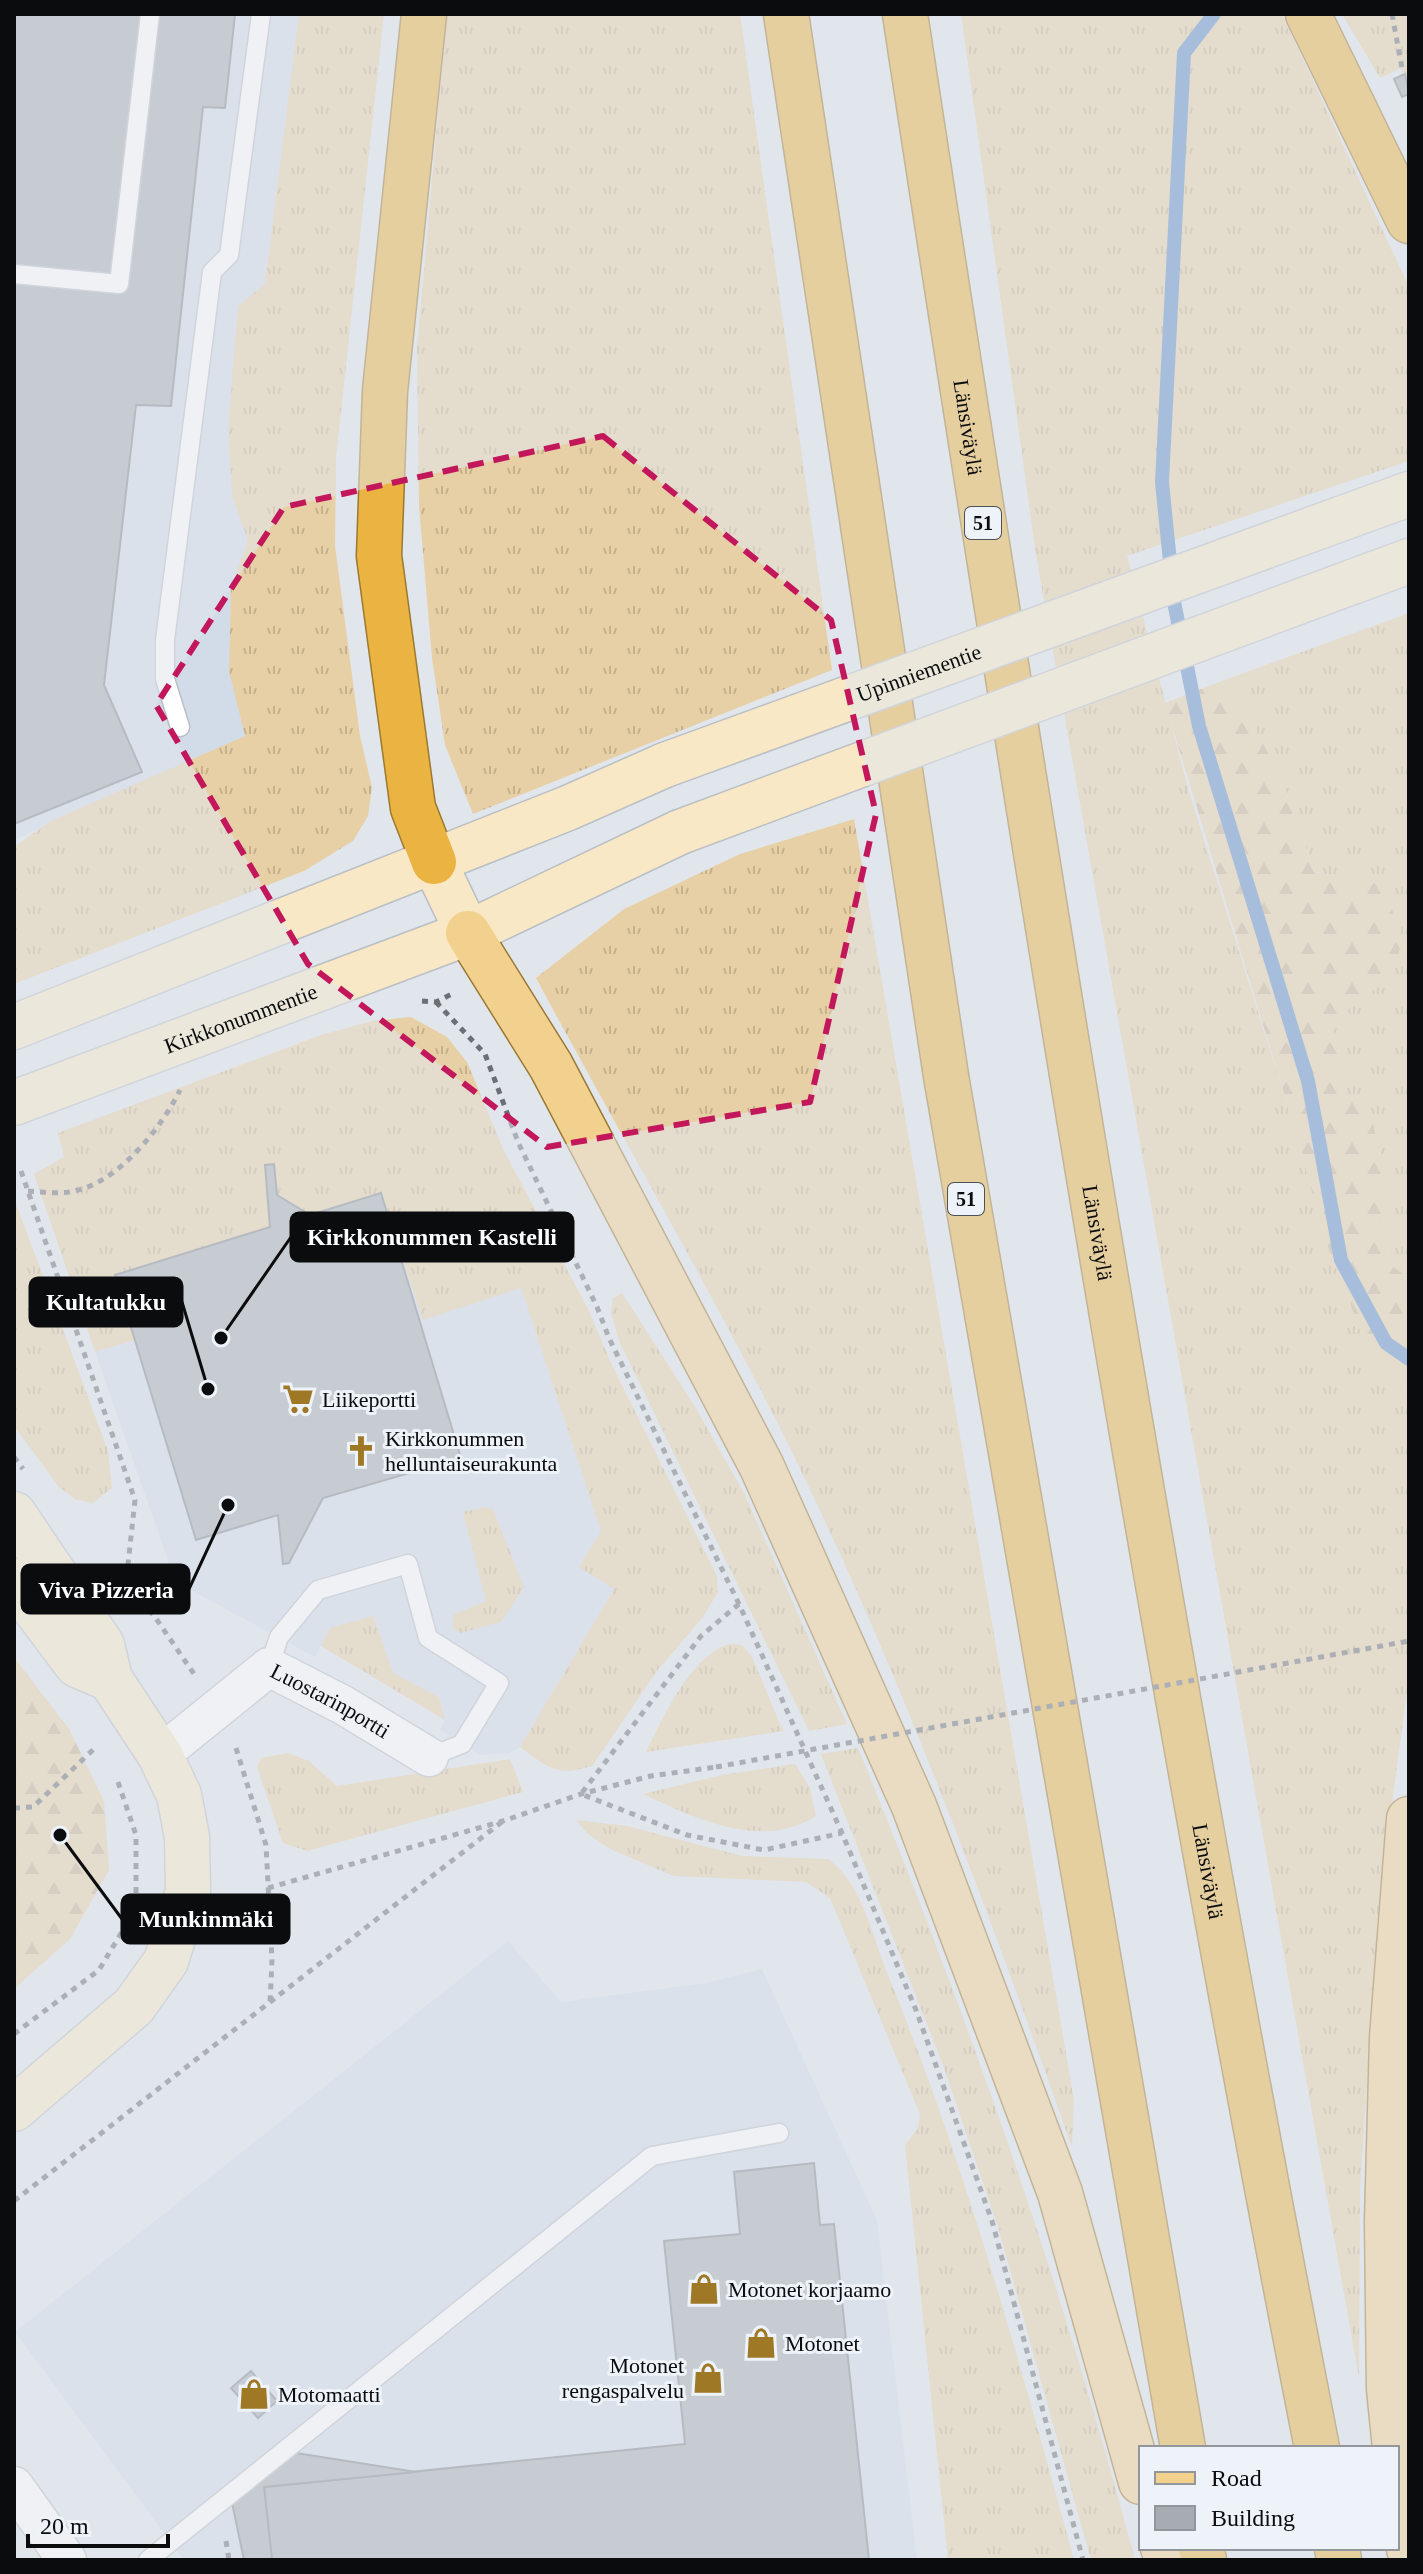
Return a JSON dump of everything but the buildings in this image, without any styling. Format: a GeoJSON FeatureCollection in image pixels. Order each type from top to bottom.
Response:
{"type":"FeatureCollection","features":[{"type":"Feature","properties":{"kind":"highway"},"geometry":{"type":"LineString","coordinates":[[424,14],[385,391],[379,556],[413,808],[434,862]]}},
{"type":"Feature","properties":{"kind":"highway","name":"51"},"geometry":{"type":"LineString","coordinates":[[786,14],[943,1060],[1183,2446]]}},
{"type":"Feature","properties":{"kind":"highway","name":"Länsiväylä"},"geometry":{"type":"LineString","coordinates":[[905,14],[1066,1031],[1251,2108],[1317,2446]]}},
{"type":"Feature","properties":{"kind":"highway"},"geometry":{"type":"LineString","coordinates":[[1308,14],[1409,221]]}},
{"type":"Feature","properties":{"kind":"main road","name":"Upinniementie"},"geometry":{"type":"LineString","coordinates":[[434,862],[665,765],[1409,494]]}},
{"type":"Feature","properties":{"kind":"main road"},"geometry":{"type":"LineString","coordinates":[[468,933],[680,832],[1409,561]]}},
{"type":"Feature","properties":{"kind":"main road"},"geometry":{"type":"LineString","coordinates":[[14,1027],[434,862],[468,933],[551,1066],[742,1426],[914,1806],[1060,2193],[1139,2475]]}},
{"type":"Feature","properties":{"kind":"main road","name":"Kirkkonummentie"},"geometry":{"type":"LineString","coordinates":[[14,1103],[468,933]]}},
{"type":"Feature","properties":{"kind":"main road"},"geometry":{"type":"LineString","coordinates":[[14,1514],[102,1645],[110,1679],[160,1755],[179,1795],[187,1837],[188,1891],[166,1961],[134,2006],[14,2109]]}},
{"type":"Feature","properties":{"kind":"main road"},"geometry":{"type":"LineString","coordinates":[[14,1581],[77,1665],[110,1679]]}},
{"type":"Feature","properties":{"kind":"main road"},"geometry":{"type":"LineString","coordinates":[[1395,2446],[1389,2389],[1387,2221],[1392,2038],[1409,1819]]}},
{"type":"Feature","properties":{"kind":"main road"},"geometry":{"type":"LineString","coordinates":[[1399,2477],[1409,2549]]}},
{"type":"Feature","properties":{"kind":"street","name":"Luostarinportti"},"geometry":{"type":"LineString","coordinates":[[160,1755],[269,1667],[343,1705],[429,1757]]}},
{"type":"Feature","properties":{"kind":"street"},"geometry":{"type":"LineString","coordinates":[[14,2486],[67,2560]]}},
{"type":"Feature","properties":{"kind":"lane"},"geometry":{"type":"LineString","coordinates":[[14,274],[119,284],[150,14]]}},
{"type":"Feature","properties":{"kind":"lane"},"geometry":{"type":"LineString","coordinates":[[180,727],[165,679],[165,640],[212,272],[229,255],[261,14]]}},
{"type":"Feature","properties":{"kind":"lane"},"geometry":{"type":"LineString","coordinates":[[269,1667],[279,1637],[318,1590],[408,1564],[428,1638],[499,1683],[462,1744],[429,1757]]}},
{"type":"Feature","properties":{"kind":"lane"},"geometry":{"type":"LineString","coordinates":[[148,2560],[652,2156],[779,2133]]}},
{"type":"Feature","properties":{"kind":"path"},"geometry":{"type":"LineString","coordinates":[[1392,14],[1402,68]]}},
{"type":"Feature","properties":{"kind":"path"},"geometry":{"type":"LineString","coordinates":[[436,1002],[485,1054],[518,1142],[609,1338],[739,1604],[842,1833],[916,2010],[992,2221],[1083,2560]]}},
{"type":"Feature","properties":{"kind":"path"},"geometry":{"type":"LineString","coordinates":[[28,1191],[52,1193],[82,1190],[129,1159],[167,1112],[182,1080]]}},
{"type":"Feature","properties":{"kind":"path"},"geometry":{"type":"LineString","coordinates":[[21,1171],[135,1500],[126,1583],[183,1586]]}},
{"type":"Feature","properties":{"kind":"path"},"geometry":{"type":"LineString","coordinates":[[581,1794],[701,1636],[739,1604]]}},
{"type":"Feature","properties":{"kind":"path"},"geometry":{"type":"LineString","coordinates":[[268,1888],[651,1776],[716,1767],[1409,1641]]}},
{"type":"Feature","properties":{"kind":"path"},"geometry":{"type":"LineString","coordinates":[[88,1733],[104,1759]]}},
{"type":"Feature","properties":{"kind":"path"},"geometry":{"type":"LineString","coordinates":[[235,1745],[266,1845],[270,2004]]}},
{"type":"Feature","properties":{"kind":"path"},"geometry":{"type":"LineString","coordinates":[[14,1808],[33,1807],[97,1746]]}},
{"type":"Feature","properties":{"kind":"path"},"geometry":{"type":"LineString","coordinates":[[112,1771],[136,1835],[134,1899]]}},
{"type":"Feature","properties":{"kind":"path"},"geometry":{"type":"LineString","coordinates":[[581,1794],[687,1835],[764,1850],[842,1833]]}},
{"type":"Feature","properties":{"kind":"path"},"geometry":{"type":"LineString","coordinates":[[14,2201],[503,1821]]}},
{"type":"Feature","properties":{"kind":"path"},"geometry":{"type":"LineString","coordinates":[[14,2034],[99,1970],[128,1922]]}},
{"type":"Feature","properties":{"kind":"highlighted area"},"geometry":{"type":"Polygon","coordinates":[[[603,436],[831,620],[876,814],[810,1102],[547,1147],[308,964],[156,705],[284,507],[603,436]]]}},
{"type":"Feature","properties":{"kind":"shaded area"},"geometry":{"type":"Polygon","coordinates":[[[14,14],[318,14],[245,736],[14,840],[14,14]]]}},
{"type":"Feature","properties":{"kind":"shaded area"},"geometry":{"type":"Polygon","coordinates":[[[274,1164],[381,1193],[521,1288],[601,1531],[615,1588],[520,1747],[510,1753],[481,1755],[440,1730],[445,1720],[439,1697],[393,1674],[387,1657],[330,1628],[315,1657],[183,1586],[171,1569],[95,1352],[135,1340],[115,1275],[270,1227],[265,1165],[274,1164]]]}},
{"type":"Feature","properties":{"kind":"shaded area"},"geometry":{"type":"Polygon","coordinates":[[[508,1941],[561,2002],[706,1983],[762,1969],[877,2220],[917,2560],[184,2560],[15,2332],[508,1941]]]}},
{"type":"Feature","properties":{"kind":"green space"},"geometry":{"type":"Polygon","coordinates":[[[299,14],[384,14],[336,458],[335,545],[360,736],[372,787],[368,816],[353,841],[304,871],[14,984],[14,847],[51,821],[245,736],[229,671],[231,587],[248,541],[232,495],[228,429],[238,306],[265,284],[299,14]]]}},
{"type":"Feature","properties":{"kind":"green space"},"geometry":{"type":"Polygon","coordinates":[[[447,14],[740,14],[832,670],[473,814],[445,745],[432,658],[419,506],[417,348],[447,14]]]}},
{"type":"Feature","properties":{"kind":"green space"},"geometry":{"type":"Polygon","coordinates":[[[961,14],[1282,14],[1409,287],[1409,461],[1127,556],[1189,792],[1297,1136],[1324,1237],[1370,1355],[1409,1389],[1409,1675],[1379,1902],[1360,2190],[1359,2378],[1036,555],[961,14]]]}},
{"type":"Feature","properties":{"kind":"green space"},"geometry":{"type":"Polygon","coordinates":[[[1342,14],[1409,14],[1409,83],[1401,68],[1380,78],[1342,14]]]}},
{"type":"Feature","properties":{"kind":"green space"},"geometry":{"type":"Polygon","coordinates":[[[1409,613],[1409,1278],[1389,1264],[1383,1217],[1390,1194],[1346,1095],[1332,1021],[1385,982],[1384,885],[1315,872],[1280,774],[1227,679],[1409,613]]]}},
{"type":"Feature","properties":{"kind":"green space"},"geometry":{"type":"Polygon","coordinates":[[[1227,679],[1280,774],[1315,872],[1384,885],[1403,943],[1385,982],[1332,1021],[1346,1094],[1369,1108],[1390,1194],[1383,1217],[1389,1264],[1409,1278],[1409,1389],[1370,1355],[1324,1237],[1297,1136],[1165,703],[1227,679]]]}},
{"type":"Feature","properties":{"kind":"green space"},"geometry":{"type":"Polygon","coordinates":[[[854,819],[1074,2100],[1072,2147],[935,1777],[817,1505],[716,1306],[536,978],[624,909],[740,854],[854,819]]]}},
{"type":"Feature","properties":{"kind":"green space"},"geometry":{"type":"Polygon","coordinates":[[[411,1017],[447,1037],[467,1062],[503,1149],[589,1311],[611,1363],[717,1576],[718,1592],[703,1617],[657,1671],[592,1766],[580,1769],[553,1768],[520,1747],[614,1589],[579,1567],[601,1531],[521,1288],[423,1320],[381,1193],[310,1215],[277,1195],[274,1164],[266,1165],[270,1227],[116,1275],[135,1340],[95,1352],[34,1174],[64,1157],[58,1133],[321,1035],[372,1021],[411,1017]]]}},
{"type":"Feature","properties":{"kind":"green space"},"geometry":{"type":"Polygon","coordinates":[[[14,1198],[108,1451],[112,1488],[93,1503],[76,1500],[59,1487],[14,1426],[14,1198]]]}},
{"type":"Feature","properties":{"kind":"green space"},"geometry":{"type":"Polygon","coordinates":[[[622,1293],[694,1405],[744,1493],[847,1724],[809,1731],[620,1343],[611,1313],[613,1298],[622,1293]]]}},
{"type":"Feature","properties":{"kind":"green space"},"geometry":{"type":"Polygon","coordinates":[[[485,1507],[493,1509],[524,1587],[501,1622],[460,1633],[453,1628],[453,1615],[486,1601],[463,1512],[485,1507]]]}},
{"type":"Feature","properties":{"kind":"green space"},"geometry":{"type":"Polygon","coordinates":[[[373,1616],[393,1673],[439,1697],[445,1720],[321,1646],[330,1628],[373,1616]]]}},
{"type":"Feature","properties":{"kind":"green space"},"geometry":{"type":"Polygon","coordinates":[[[729,1644],[742,1645],[752,1657],[783,1731],[646,1752],[669,1706],[690,1674],[715,1651],[729,1644]]]}},
{"type":"Feature","properties":{"kind":"green space"},"geometry":{"type":"Polygon","coordinates":[[[14,1657],[69,1729],[104,1801],[109,1870],[70,1939],[14,1989],[14,1657]]]}},
{"type":"Feature","properties":{"kind":"green space"},"geometry":{"type":"Polygon","coordinates":[[[858,1748],[937,1948],[1010,2150],[1076,2354],[1135,2560],[1091,2560],[998,2227],[943,2065],[821,1754],[858,1748]]]}},
{"type":"Feature","properties":{"kind":"green space"},"geometry":{"type":"Polygon","coordinates":[[[288,1753],[309,1761],[337,1786],[510,1759],[523,1792],[307,1851],[283,1843],[257,1767],[261,1758],[288,1753]]]}},
{"type":"Feature","properties":{"kind":"green space"},"geometry":{"type":"Polygon","coordinates":[[[795,1764],[810,1788],[816,1816],[795,1826],[773,1831],[751,1831],[706,1821],[643,1794],[722,1775],[795,1764]]]}},
{"type":"Feature","properties":{"kind":"green space"},"geometry":{"type":"Polygon","coordinates":[[[576,1820],[627,1826],[742,1856],[828,1859],[849,1881],[870,1925],[915,2042],[966,2188],[1074,2560],[948,2560],[905,2145],[918,2128],[920,2114],[830,1898],[806,1882],[674,1876],[612,1850],[588,1834],[576,1820]]]}},
{"type":"Feature","properties":{"kind":"waterway"},"geometry":{"type":"LineString","coordinates":[[1214,14],[1184,53],[1162,482],[1174,602],[1199,726],[1308,1081],[1341,1260],[1386,1343],[1409,1359]]}},
{"type":"Feature","properties":{"kind":"place","name":"Kirkkonummen Kastelli"},"geometry":{"type":"Point","coordinates":[221,1338]}},
{"type":"Feature","properties":{"kind":"place","name":"Kultatukku"},"geometry":{"type":"Point","coordinates":[208,1389]}},
{"type":"Feature","properties":{"kind":"place","name":"Liikeportti"},"geometry":{"type":"Point","coordinates":[298,1399]}},
{"type":"Feature","properties":{"kind":"place","name":"Kirkkonummen helluntaiseurakunta"},"geometry":{"type":"Point","coordinates":[361,1451]}},
{"type":"Feature","properties":{"kind":"place","name":"Viva Pizzeria"},"geometry":{"type":"Point","coordinates":[228,1505]}},
{"type":"Feature","properties":{"kind":"place","name":"Munkinmäki"},"geometry":{"type":"Point","coordinates":[60,1835]}},
{"type":"Feature","properties":{"kind":"place","name":"Motonet korjaamo"},"geometry":{"type":"Point","coordinates":[704,2289]}},
{"type":"Feature","properties":{"kind":"place","name":"Motonet"},"geometry":{"type":"Point","coordinates":[761,2343]}},
{"type":"Feature","properties":{"kind":"place","name":"Motonet rengaspalvelu"},"geometry":{"type":"Point","coordinates":[708,2378]}},
{"type":"Feature","properties":{"kind":"place","name":"Motomaatti"},"geometry":{"type":"Point","coordinates":[254,2394]}}]}
